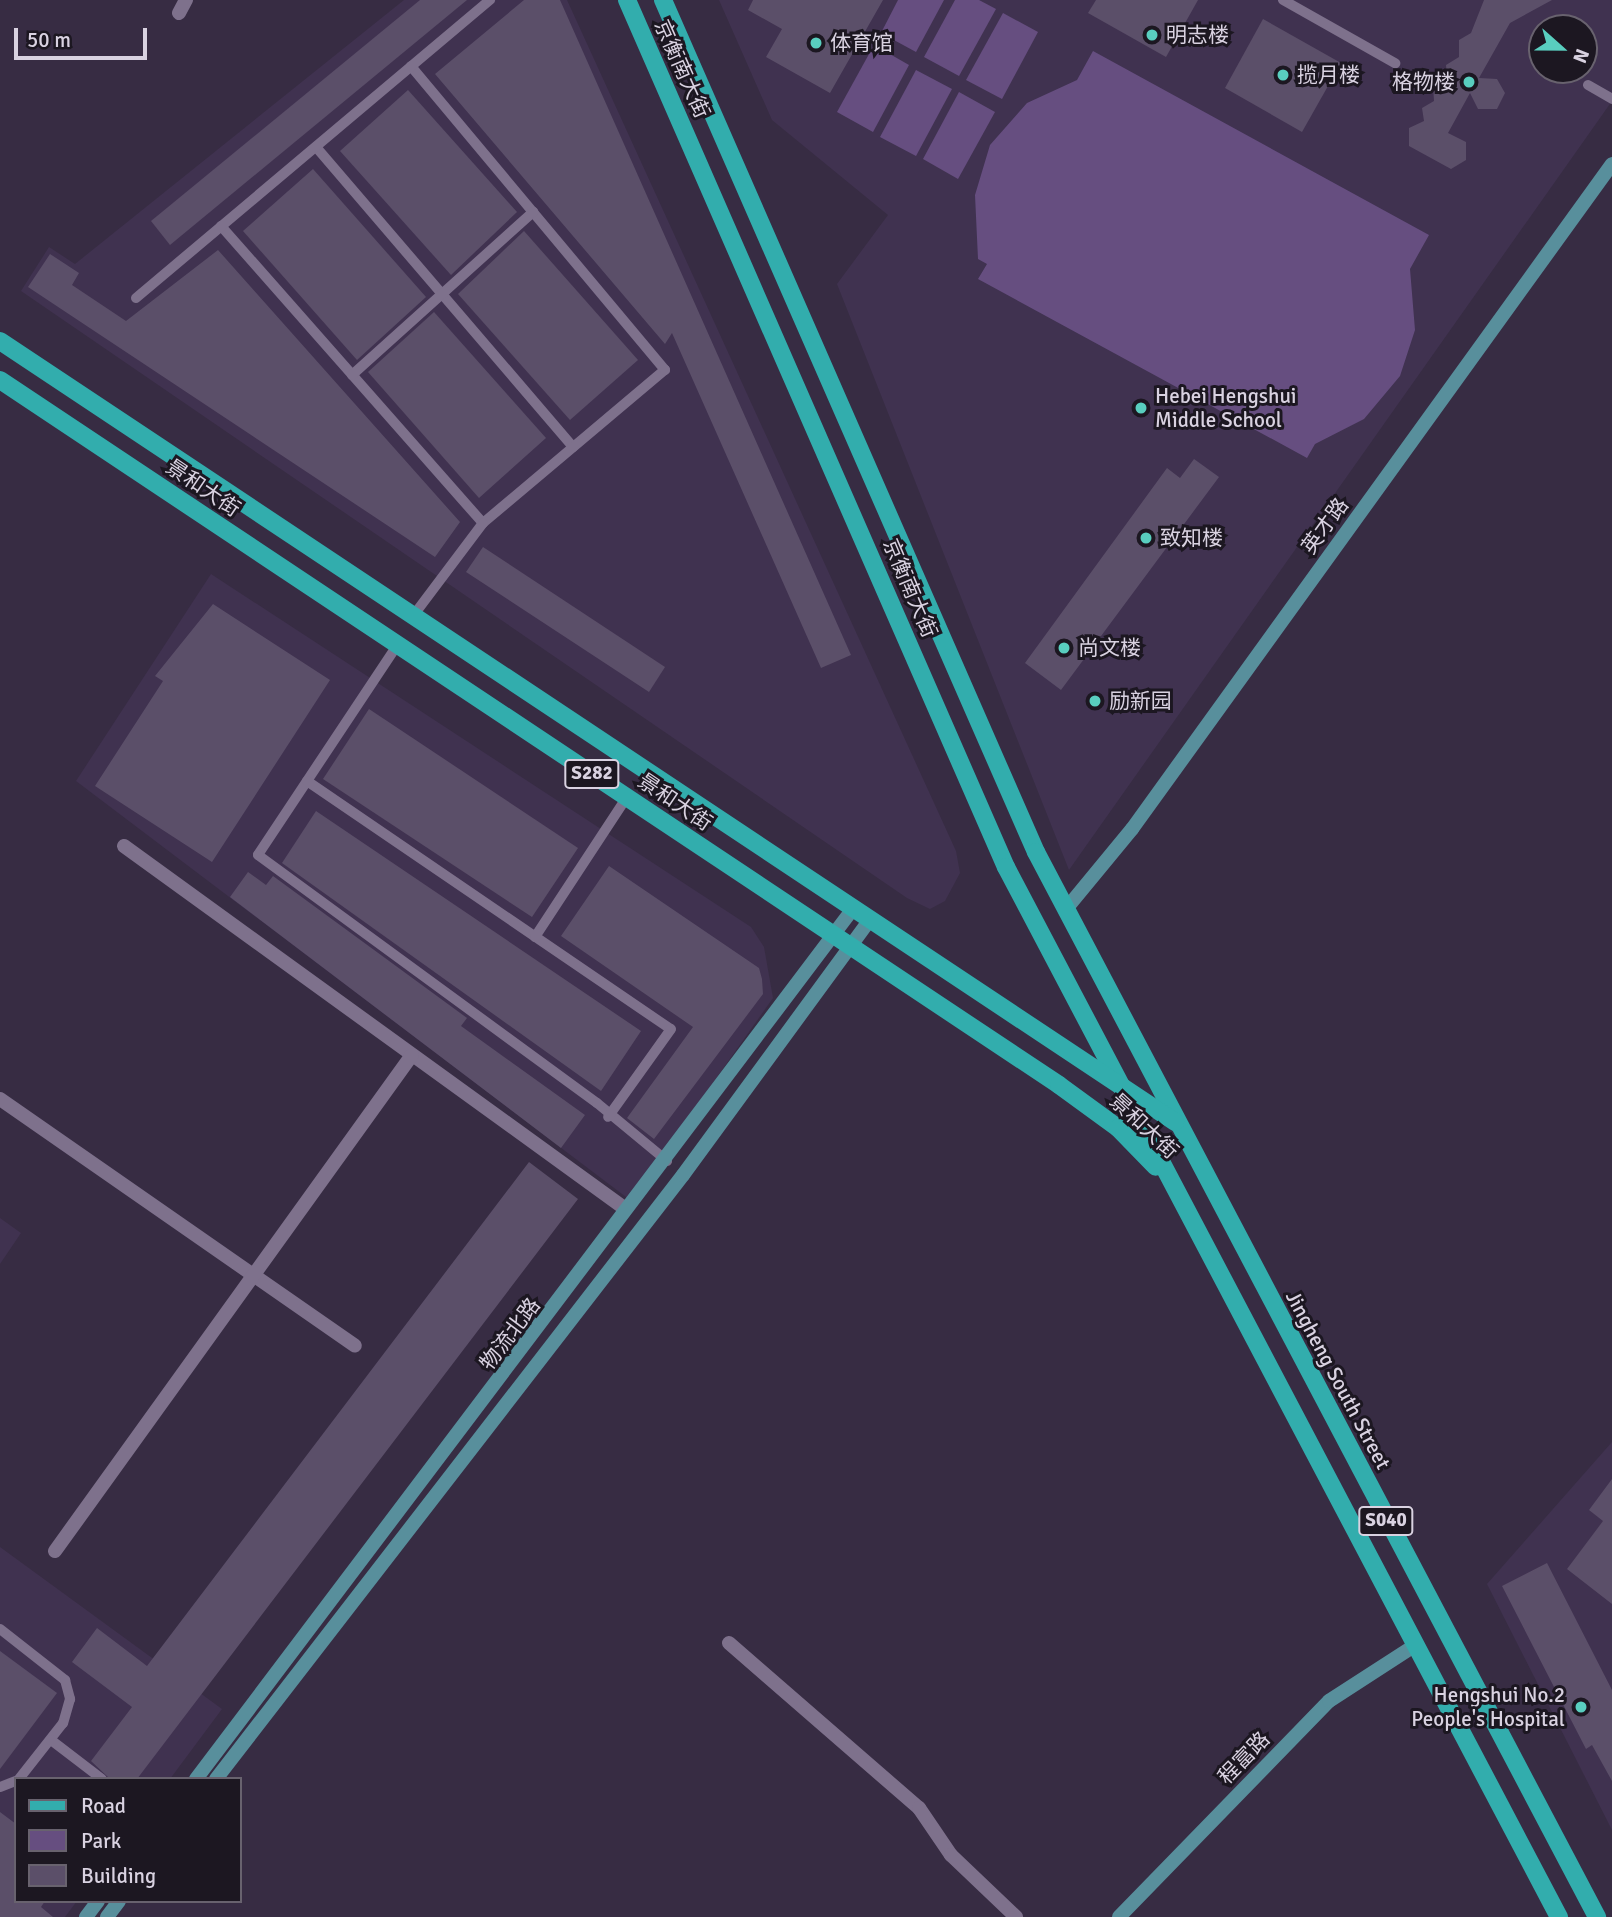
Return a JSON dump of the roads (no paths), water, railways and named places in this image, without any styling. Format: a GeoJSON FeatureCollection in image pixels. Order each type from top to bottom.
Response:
{"type":"FeatureCollection","features":[{"type":"Feature","properties":{"kind":"main road","name":"京衡南大街"},"geometry":{"type":"LineString","coordinates":[[627,0],[1006,867],[1172,1184]]}},
{"type":"Feature","properties":{"kind":"main road","name":"京衡南大街"},"geometry":{"type":"LineString","coordinates":[[663,0],[1066,909],[1178,1124]]}},
{"type":"Feature","properties":{"kind":"main road","name":"景和大街"},"geometry":{"type":"LineString","coordinates":[[0,341],[852,910],[1178,1124]]}},
{"type":"Feature","properties":{"kind":"main road","name":"景和大街"},"geometry":{"type":"LineString","coordinates":[[0,380],[1118,1128],[1172,1184]]}},
{"type":"Feature","properties":{"kind":"main road","name":"Jingheng South Street"},"geometry":{"type":"LineString","coordinates":[[1178,1124],[1597,1917]]}},
{"type":"Feature","properties":{"kind":"main road","name":"S040"},"geometry":{"type":"LineString","coordinates":[[1172,1184],[1559,1917]]}},
{"type":"Feature","properties":{"kind":"street","name":"英才路"},"geometry":{"type":"LineString","coordinates":[[1066,909],[1132,830],[1612,164]]}},
{"type":"Feature","properties":{"kind":"street"},"geometry":{"type":"LineString","coordinates":[[124,846],[624,1208]]}},
{"type":"Feature","properties":{"kind":"street","name":"物流北路"},"geometry":{"type":"LineString","coordinates":[[198,1777],[667,1161],[852,910]]}},
{"type":"Feature","properties":{"kind":"street","name":"物流北路"},"geometry":{"type":"LineString","coordinates":[[218,1777],[869,921]]}},
{"type":"Feature","properties":{"kind":"street"},"geometry":{"type":"LineString","coordinates":[[55,1551],[412,1055]]}},
{"type":"Feature","properties":{"kind":"street"},"geometry":{"type":"LineString","coordinates":[[0,1099],[355,1346]]}},
{"type":"Feature","properties":{"kind":"street"},"geometry":{"type":"LineString","coordinates":[[729,1643],[919,1808],[951,1855],[1016,1917]]}},
{"type":"Feature","properties":{"kind":"street","name":"程富路"},"geometry":{"type":"LineString","coordinates":[[1119,1917],[1329,1701],[1414,1646]]}},
{"type":"Feature","properties":{"kind":"street"},"geometry":{"type":"LineString","coordinates":[[107,1917],[118,1903]]}},
{"type":"Feature","properties":{"kind":"lane"},"geometry":{"type":"LineString","coordinates":[[136,298],[489,0]]}},
{"type":"Feature","properties":{"kind":"lane"},"geometry":{"type":"LineString","coordinates":[[1283,0],[1395,63]]}},
{"type":"Feature","properties":{"kind":"lane"},"geometry":{"type":"LineString","coordinates":[[411,66],[665,370],[483,523],[413,616]]}},
{"type":"Feature","properties":{"kind":"lane"},"geometry":{"type":"LineString","coordinates":[[1588,85],[1612,99]]}},
{"type":"Feature","properties":{"kind":"lane"},"geometry":{"type":"LineString","coordinates":[[316,147],[573,447]]}},
{"type":"Feature","properties":{"kind":"lane"},"geometry":{"type":"LineString","coordinates":[[352,375],[533,212]]}},
{"type":"Feature","properties":{"kind":"lane"},"geometry":{"type":"LineString","coordinates":[[221,226],[483,523]]}},
{"type":"Feature","properties":{"kind":"lane"},"geometry":{"type":"LineString","coordinates":[[398,644],[258,855],[667,1161]]}},
{"type":"Feature","properties":{"kind":"lane"},"geometry":{"type":"LineString","coordinates":[[307,781],[671,1029],[608,1117]]}},
{"type":"Feature","properties":{"kind":"lane"},"geometry":{"type":"LineString","coordinates":[[536,937],[627,797]]}},
{"type":"Feature","properties":{"kind":"lane"},"geometry":{"type":"LineString","coordinates":[[0,1629],[65,1680],[67,1714],[51,1741],[20,1777]]}},
{"type":"Feature","properties":{"kind":"lane"},"geometry":{"type":"LineString","coordinates":[[51,1741],[99,1777]]}},
{"type":"Feature","properties":{"kind":"place","name":"明志楼"},"geometry":{"type":"Point","coordinates":[1152,35]}},
{"type":"Feature","properties":{"kind":"place","name":"体育馆"},"geometry":{"type":"Point","coordinates":[816,43]}},
{"type":"Feature","properties":{"kind":"place","name":"揽月楼"},"geometry":{"type":"Point","coordinates":[1283,75]}},
{"type":"Feature","properties":{"kind":"place","name":"格物楼"},"geometry":{"type":"Point","coordinates":[1469,82]}},
{"type":"Feature","properties":{"kind":"place","name":"Hebei Hengshui Middle School"},"geometry":{"type":"Point","coordinates":[1141,408]}},
{"type":"Feature","properties":{"kind":"place","name":"致知楼"},"geometry":{"type":"Point","coordinates":[1146,538]}},
{"type":"Feature","properties":{"kind":"place","name":"尚文楼"},"geometry":{"type":"Point","coordinates":[1064,648]}},
{"type":"Feature","properties":{"kind":"place","name":"励新园"},"geometry":{"type":"Point","coordinates":[1095,701]}},
{"type":"Feature","properties":{"kind":"place","name":"Hengshui No.2 People's Hospital"},"geometry":{"type":"Point","coordinates":[1581,1707]}}]}
